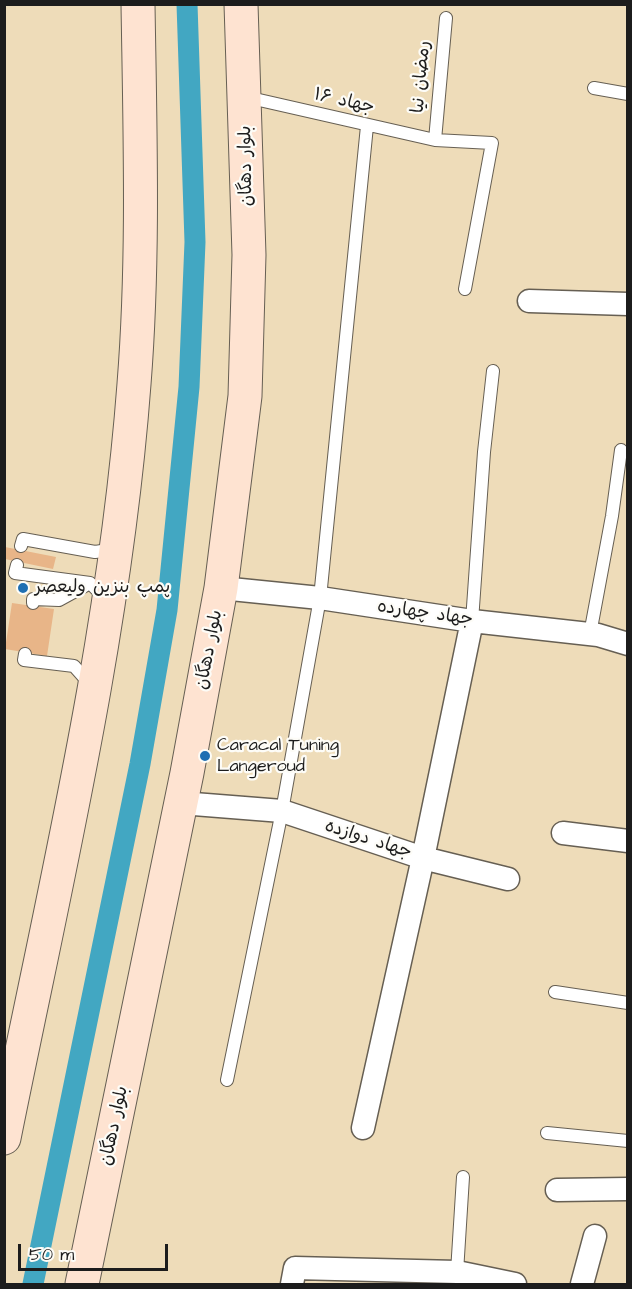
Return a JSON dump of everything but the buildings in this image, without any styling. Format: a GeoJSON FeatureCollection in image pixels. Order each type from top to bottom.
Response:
{"type":"FeatureCollection","features":[{"type":"Feature","properties":{"kind":"main road"},"geometry":{"type":"LineString","coordinates":[[4,1138],[93,688],[134,385],[141,244],[138,4]]}},
{"type":"Feature","properties":{"kind":"main road","name":"بلوار دهگان"},"geometry":{"type":"LineString","coordinates":[[82,1284],[181,802],[221,588],[245,396],[249,255],[242,4]]}},
{"type":"Feature","properties":{"kind":"street"},"geometry":{"type":"LineString","coordinates":[[529,301],[627,304]]}},
{"type":"Feature","properties":{"kind":"street","name":"جهاد چهارده"},"geometry":{"type":"LineString","coordinates":[[221,588],[320,598],[472,621],[590,634],[627,644]]}},
{"type":"Feature","properties":{"kind":"street","name":"جهاد دوازده"},"geometry":{"type":"LineString","coordinates":[[181,802],[282,812],[423,858],[472,621]]}},
{"type":"Feature","properties":{"kind":"street"},"geometry":{"type":"LineString","coordinates":[[563,833],[627,842]]}},
{"type":"Feature","properties":{"kind":"street"},"geometry":{"type":"LineString","coordinates":[[363,1128],[423,858],[508,879]]}},
{"type":"Feature","properties":{"kind":"street"},"geometry":{"type":"LineString","coordinates":[[557,1190],[627,1190]]}},
{"type":"Feature","properties":{"kind":"street"},"geometry":{"type":"LineString","coordinates":[[582,1284],[595,1236]]}},
{"type":"Feature","properties":{"kind":"street"},"geometry":{"type":"LineString","coordinates":[[293,1276],[456,1278],[515,1284]]}},
{"type":"Feature","properties":{"kind":"lane","name":"رمضان نیا"},"geometry":{"type":"LineString","coordinates":[[435,140],[446,18]]}},
{"type":"Feature","properties":{"kind":"lane"},"geometry":{"type":"LineString","coordinates":[[594,88],[627,94]]}},
{"type":"Feature","properties":{"kind":"lane","name":"جهاد ۱۶"},"geometry":{"type":"LineString","coordinates":[[245,97],[435,140],[492,143],[465,289]]}},
{"type":"Feature","properties":{"kind":"lane"},"geometry":{"type":"LineString","coordinates":[[227,1080],[282,812],[320,598],[367,126]]}},
{"type":"Feature","properties":{"kind":"lane"},"geometry":{"type":"LineString","coordinates":[[472,621],[484,452],[493,371]]}},
{"type":"Feature","properties":{"kind":"lane"},"geometry":{"type":"LineString","coordinates":[[590,634],[612,516],[621,450]]}},
{"type":"Feature","properties":{"kind":"lane"},"geometry":{"type":"LineString","coordinates":[[21,546],[23,539],[95,552],[107,576]]}},
{"type":"Feature","properties":{"kind":"lane"},"geometry":{"type":"LineString","coordinates":[[17,565],[15,573],[107,576]]}},
{"type":"Feature","properties":{"kind":"lane"},"geometry":{"type":"LineString","coordinates":[[33,603],[33,598],[59,600],[107,576]]}},
{"type":"Feature","properties":{"kind":"lane"},"geometry":{"type":"LineString","coordinates":[[26,654],[24,660],[74,666],[93,688]]}},
{"type":"Feature","properties":{"kind":"lane"},"geometry":{"type":"LineString","coordinates":[[555,992],[627,1003]]}},
{"type":"Feature","properties":{"kind":"lane"},"geometry":{"type":"LineString","coordinates":[[547,1133],[627,1141]]}},
{"type":"Feature","properties":{"kind":"lane"},"geometry":{"type":"LineString","coordinates":[[456,1278],[463,1177]]}},
{"type":"Feature","properties":{"kind":"waterway"},"geometry":{"type":"LineString","coordinates":[[33,1284],[140,764],[167,610],[189,387],[195,242],[187,4]]}},
{"type":"Feature","properties":{"kind":"place","name":"پمپ بنزین ولیعصر"},"geometry":{"type":"Point","coordinates":[23,588]}},
{"type":"Feature","properties":{"kind":"place","name":"Caracal Tuning Langeroud"},"geometry":{"type":"Point","coordinates":[205,756]}}]}
